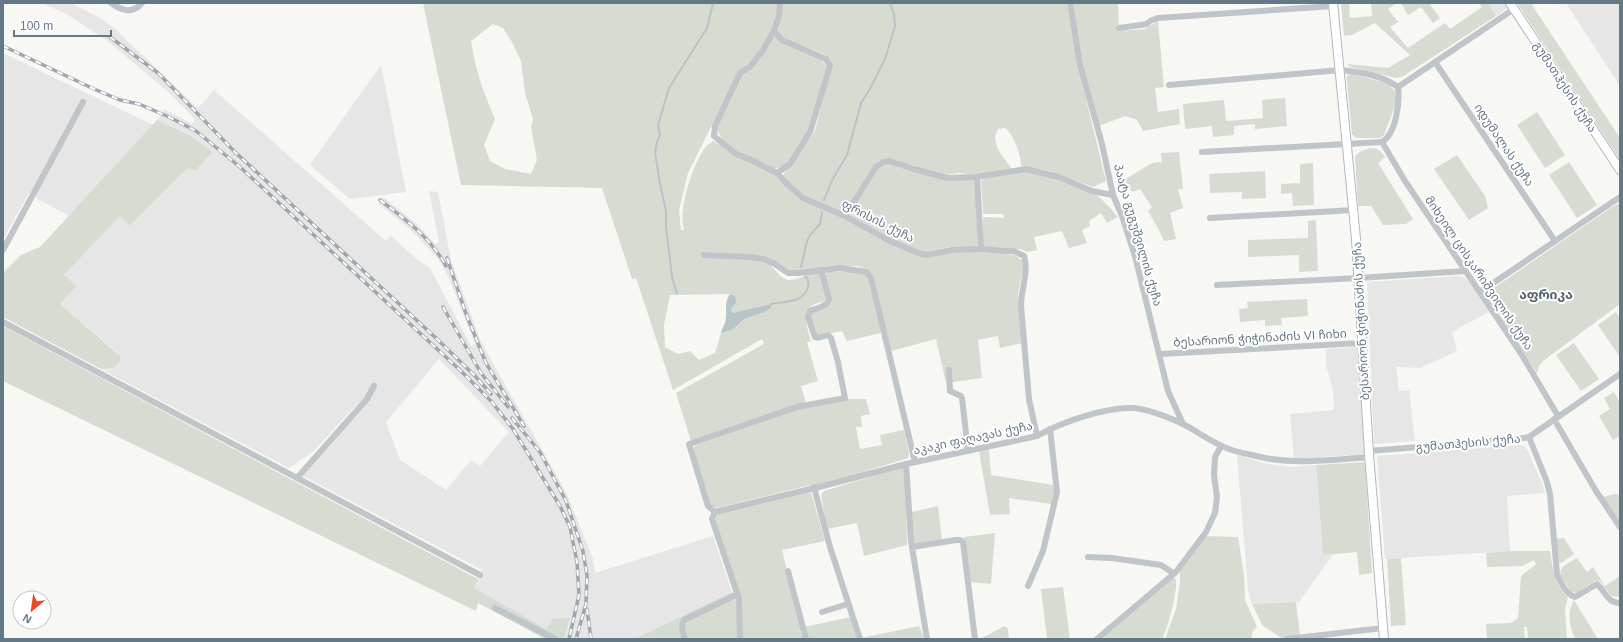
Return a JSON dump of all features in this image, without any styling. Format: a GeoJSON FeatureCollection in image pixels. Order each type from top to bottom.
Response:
{"type":"FeatureCollection","features":[{"type":"Feature","properties":{"kind":"street"},"geometry":{"type":"LineString","coordinates":[[111,3],[121,10],[130,11],[139,7],[142,3]]}},
{"type":"Feature","properties":{"kind":"street","name":"ფრისის ქუჩა"},"geometry":{"type":"LineString","coordinates":[[780,3],[779,15],[774,31],[763,50],[750,67],[740,73],[716,126],[714,136],[736,154],[777,173],[803,198],[845,216],[888,240],[918,253],[926,255],[952,250],[981,249],[1004,252],[1014,251],[1024,256],[1026,262],[1021,292],[1021,306],[1029,399],[1037,436]]}},
{"type":"Feature","properties":{"kind":"street","name":"პაატა გუგუშვილის ქუჩა"},"geometry":{"type":"LineString","coordinates":[[1070,3],[1080,65],[1102,144],[1113,195],[1122,216],[1135,256],[1145,304],[1160,354],[1168,391],[1183,424]]}},
{"type":"Feature","properties":{"kind":"street"},"geometry":{"type":"LineString","coordinates":[[1119,28],[1147,24],[1158,18],[1334,4]]}},
{"type":"Feature","properties":{"kind":"street","name":"ბესარიონ ჭიჭინაძის ქუჩა"},"geometry":{"type":"LineString","coordinates":[[1334,4],[1354,210],[1362,343],[1384,639]]}},
{"type":"Feature","properties":{"kind":"street"},"geometry":{"type":"LineString","coordinates":[[1398,87],[1512,6]]}},
{"type":"Feature","properties":{"kind":"street","name":"გუმათჰესის ქუჩა"},"geometry":{"type":"LineString","coordinates":[[1512,6],[1620,170]]}},
{"type":"Feature","properties":{"kind":"street"},"geometry":{"type":"LineString","coordinates":[[774,31],[782,40],[826,59],[830,66],[810,132],[790,164],[777,173]]}},
{"type":"Feature","properties":{"kind":"street","name":"იდუმალას ქუჩა"},"geometry":{"type":"LineString","coordinates":[[1435,62],[1555,241]]}},
{"type":"Feature","properties":{"kind":"street"},"geometry":{"type":"LineString","coordinates":[[1169,84],[1340,70],[1363,72],[1377,76],[1398,87]]}},
{"type":"Feature","properties":{"kind":"street"},"geometry":{"type":"LineString","coordinates":[[1202,152],[1382,142],[1386,140],[1396,117],[1399,101],[1398,87]]}},
{"type":"Feature","properties":{"kind":"street"},"geometry":{"type":"LineString","coordinates":[[3,250],[83,102]]}},
{"type":"Feature","properties":{"kind":"street","name":"მიხეილ ცისკარიშვილის ქუჩა"},"geometry":{"type":"LineString","coordinates":[[1382,142],[1392,162],[1530,369],[1596,491],[1620,527]]}},
{"type":"Feature","properties":{"kind":"street"},"geometry":{"type":"LineString","coordinates":[[845,216],[876,167],[883,162],[888,161],[914,170],[947,178],[977,177],[1026,169],[1060,178],[1092,191],[1113,195]]}},
{"type":"Feature","properties":{"kind":"street"},"geometry":{"type":"LineString","coordinates":[[977,177],[981,249]]}},
{"type":"Feature","properties":{"kind":"street"},"geometry":{"type":"LineString","coordinates":[[1480,292],[1620,197]]}},
{"type":"Feature","properties":{"kind":"street"},"geometry":{"type":"LineString","coordinates":[[1210,218],[1354,210]]}},
{"type":"Feature","properties":{"kind":"street"},"geometry":{"type":"LineString","coordinates":[[704,255],[764,259],[775,264],[788,273],[840,268],[858,269],[867,272],[871,278],[915,462]]}},
{"type":"Feature","properties":{"kind":"street"},"geometry":{"type":"LineString","coordinates":[[740,639],[738,594],[712,519],[715,512],[708,506],[689,444],[797,407],[845,398],[838,362],[831,338],[828,335],[818,338],[815,337],[808,317],[810,311],[825,305],[829,299],[821,270]]}},
{"type":"Feature","properties":{"kind":"street"},"geometry":{"type":"LineString","coordinates":[[1217,285],[1465,271]]}},
{"type":"Feature","properties":{"kind":"street"},"geometry":{"type":"LineString","coordinates":[[3,322],[480,575]]}},
{"type":"Feature","properties":{"kind":"street","name":"ბესარიონ ჭიჭინაძის VI ჩიხი"},"geometry":{"type":"LineString","coordinates":[[1160,354],[1362,343]]}},
{"type":"Feature","properties":{"kind":"street"},"geometry":{"type":"LineString","coordinates":[[949,370],[950,391],[961,396],[962,398],[968,451]]}},
{"type":"Feature","properties":{"kind":"street","name":"გუმათჰესის ქუჩა"},"geometry":{"type":"LineString","coordinates":[[1370,454],[1529,437],[1620,374]]}},
{"type":"Feature","properties":{"kind":"street"},"geometry":{"type":"LineString","coordinates":[[297,478],[367,399],[374,386]]}},
{"type":"Feature","properties":{"kind":"street","name":"აკაკი ფაღავას ქუჩა"},"geometry":{"type":"LineString","coordinates":[[715,512],[906,464],[1037,436],[1050,429],[1104,411],[1118,408],[1135,408],[1183,424],[1221,446],[1280,461],[1297,462],[1370,454]]}},
{"type":"Feature","properties":{"kind":"street"},"geometry":{"type":"LineString","coordinates":[[1028,586],[1042,551],[1058,492],[1050,429]]}},
{"type":"Feature","properties":{"kind":"street"},"geometry":{"type":"LineString","coordinates":[[1529,437],[1547,482],[1550,494],[1557,574],[1561,584],[1571,596],[1575,597],[1597,584],[1608,599],[1613,602],[1620,603]]}},
{"type":"Feature","properties":{"kind":"street"},"geometry":{"type":"LineString","coordinates":[[1097,639],[1173,574],[1206,532],[1214,513],[1217,497],[1214,474],[1215,456],[1221,446]]}},
{"type":"Feature","properties":{"kind":"street"},"geometry":{"type":"LineString","coordinates":[[906,464],[912,547],[927,639]]}},
{"type":"Feature","properties":{"kind":"street"},"geometry":{"type":"LineString","coordinates":[[814,487],[830,547],[860,639]]}},
{"type":"Feature","properties":{"kind":"street"},"geometry":{"type":"LineString","coordinates":[[912,547],[956,540],[963,542],[974,639]]}},
{"type":"Feature","properties":{"kind":"street"},"geometry":{"type":"LineString","coordinates":[[1088,557],[1112,558],[1161,565],[1173,574]]}},
{"type":"Feature","properties":{"kind":"street"},"geometry":{"type":"LineString","coordinates":[[788,571],[806,639]]}},
{"type":"Feature","properties":{"kind":"street"},"geometry":{"type":"LineString","coordinates":[[685,639],[682,630],[682,623],[684,620],[738,594]]}},
{"type":"Feature","properties":{"kind":"street"},"geometry":{"type":"LineString","coordinates":[[822,612],[848,604]]}},
{"type":"Feature","properties":{"kind":"street"},"geometry":{"type":"LineString","coordinates":[[495,608],[555,639]]}},
{"type":"Feature","properties":{"kind":"street"},"geometry":{"type":"LineString","coordinates":[[1287,639],[1383,628]]}},
{"type":"Feature","properties":{"kind":"shaded area"},"geometry":{"type":"Polygon","coordinates":[[[42,3],[71,3],[102,19],[114,28],[198,108],[214,90],[386,241],[391,236],[419,261],[430,268],[471,346],[475,344],[449,278],[439,260],[412,231],[378,203],[383,197],[417,224],[435,244],[439,242],[429,191],[438,192],[451,260],[481,342],[566,492],[593,559],[595,573],[713,536],[732,592],[634,639],[564,639],[570,619],[552,619],[546,629],[473,588],[482,570],[303,476],[363,406],[359,402],[314,451],[289,468],[99,368],[109,370],[119,354],[60,304],[64,275],[120,216],[130,226],[188,168],[189,135],[157,120],[164,109],[192,124],[195,119],[167,91],[109,42],[68,15],[42,3]],[[439,359],[386,422],[400,460],[446,490],[471,460],[480,466],[509,432],[439,359]]]}},
{"type":"Feature","properties":{"kind":"shaded area"},"geometry":{"type":"Polygon","coordinates":[[[423,3],[778,3],[772,31],[749,67],[738,73],[688,173],[679,210],[681,230],[684,230],[683,211],[687,188],[699,157],[704,149],[713,141],[777,176],[797,197],[845,218],[915,255],[927,258],[952,252],[983,252],[1015,255],[1022,261],[1023,269],[1018,293],[1023,343],[1000,348],[998,336],[978,340],[982,378],[946,383],[936,339],[891,351],[874,279],[870,270],[857,266],[833,266],[796,271],[787,269],[773,260],[754,255],[703,252],[704,258],[735,257],[759,260],[772,266],[782,277],[789,280],[797,279],[819,271],[826,298],[823,302],[810,307],[806,316],[807,328],[811,341],[807,342],[818,381],[801,386],[806,403],[691,441],[676,393],[764,344],[762,339],[673,390],[636,278],[632,279],[602,188],[461,185],[423,3]],[[493,24],[471,41],[480,81],[495,119],[484,145],[490,161],[505,169],[531,174],[537,160],[531,127],[533,119],[525,93],[521,61],[503,28],[493,24]],[[730,294],[670,295],[664,325],[665,347],[678,354],[690,351],[699,360],[715,353],[721,333],[730,329],[747,317],[766,311],[770,304],[732,313],[731,308],[735,296],[730,294]]]}},
{"type":"Feature","properties":{"kind":"shaded area"},"geometry":{"type":"Polygon","coordinates":[[[781,3],[1067,3],[1077,62],[1106,181],[1093,187],[1050,171],[1021,166],[1020,156],[1016,146],[1011,135],[1005,128],[998,129],[995,140],[996,145],[1012,169],[977,175],[959,173],[945,175],[887,158],[880,160],[875,164],[855,198],[846,209],[841,212],[809,198],[795,188],[783,175],[815,131],[831,62],[824,54],[786,39],[778,33],[781,3]]]}},
{"type":"Feature","properties":{"kind":"shaded area"},"geometry":{"type":"Polygon","coordinates":[[[1072,3],[1118,3],[1119,25],[1116,25],[1118,31],[1145,29],[1158,21],[1164,87],[1155,88],[1158,112],[1179,109],[1180,124],[1143,131],[1137,120],[1125,116],[1099,126],[1083,68],[1072,3]]]}},
{"type":"Feature","properties":{"kind":"shaded area"},"geometry":{"type":"Polygon","coordinates":[[[1341,3],[1349,3],[1350,18],[1372,16],[1371,3],[1397,3],[1388,9],[1398,22],[1390,27],[1408,48],[1445,23],[1450,29],[1482,7],[1479,3],[1488,3],[1496,16],[1402,77],[1396,78],[1350,67],[1347,64],[1388,68],[1410,55],[1375,23],[1352,35],[1344,36],[1341,3]]]}},
{"type":"Feature","properties":{"kind":"shaded area"},"geometry":{"type":"Polygon","coordinates":[[[1401,3],[1429,3],[1440,18],[1433,23],[1421,7],[1408,15],[1401,3]]]}},
{"type":"Feature","properties":{"kind":"shaded area"},"geometry":{"type":"Polygon","coordinates":[[[1488,3],[1505,3],[1508,8],[1496,16],[1488,3]]]}},
{"type":"Feature","properties":{"kind":"shaded area"},"geometry":{"type":"Polygon","coordinates":[[[1517,3],[1534,3],[1532,5],[1620,138],[1620,160],[1517,3]]]}},
{"type":"Feature","properties":{"kind":"shaded area"},"geometry":{"type":"Polygon","coordinates":[[[1566,3],[1620,3],[1620,86],[1566,3]]]}},
{"type":"Feature","properties":{"kind":"shaded area"},"geometry":{"type":"Polygon","coordinates":[[[774,35],[820,58],[827,67],[816,112],[811,126],[801,144],[787,163],[777,168],[770,168],[737,152],[720,136],[717,127],[740,76],[774,35]]]}},
{"type":"Feature","properties":{"kind":"shaded area"},"geometry":{"type":"Polygon","coordinates":[[[3,53],[153,125],[69,216],[29,193],[3,239],[3,53]]]}},
{"type":"Feature","properties":{"kind":"shaded area"},"geometry":{"type":"Polygon","coordinates":[[[381,65],[406,192],[350,199],[310,165],[381,65]]]}},
{"type":"Feature","properties":{"kind":"shaded area"},"geometry":{"type":"Polygon","coordinates":[[[1351,73],[1388,84],[1395,91],[1396,103],[1384,135],[1380,138],[1356,138],[1352,134],[1347,80],[1347,76],[1351,73]]]}},
{"type":"Feature","properties":{"kind":"shaded area"},"geometry":{"type":"Polygon","coordinates":[[[1285,98],[1287,126],[1255,129],[1255,124],[1234,126],[1234,135],[1213,137],[1212,126],[1185,129],[1183,104],[1224,100],[1226,121],[1263,118],[1262,100],[1285,98]]]}},
{"type":"Feature","properties":{"kind":"shaded area"},"geometry":{"type":"Polygon","coordinates":[[[1537,112],[1565,155],[1545,168],[1517,125],[1537,112]]]}},
{"type":"Feature","properties":{"kind":"shaded area"},"geometry":{"type":"Polygon","coordinates":[[[157,120],[189,135],[212,152],[196,170],[188,168],[130,226],[120,216],[64,275],[76,286],[60,304],[121,358],[112,368],[99,368],[3,317],[3,273],[21,255],[40,247],[157,120]]]}},
{"type":"Feature","properties":{"kind":"shaded area"},"geometry":{"type":"Polygon","coordinates":[[[1370,148],[1379,150],[1385,157],[1378,163],[1413,219],[1406,224],[1383,225],[1371,206],[1358,206],[1355,157],[1360,152],[1370,148]]]}},
{"type":"Feature","properties":{"kind":"shaded area"},"geometry":{"type":"Polygon","coordinates":[[[1179,152],[1183,189],[1178,189],[1183,208],[1170,213],[1176,239],[1164,241],[1148,211],[1152,207],[1140,189],[1132,192],[1124,180],[1152,163],[1162,162],[1161,153],[1179,152]]]}},
{"type":"Feature","properties":{"kind":"shaded area"},"geometry":{"type":"Polygon","coordinates":[[[1457,155],[1485,196],[1488,208],[1469,220],[1434,169],[1457,155]]]}},
{"type":"Feature","properties":{"kind":"shaded area"},"geometry":{"type":"Polygon","coordinates":[[[1569,162],[1597,205],[1577,218],[1549,175],[1569,162]]]}},
{"type":"Feature","properties":{"kind":"shaded area"},"geometry":{"type":"Polygon","coordinates":[[[889,163],[918,173],[973,179],[975,181],[978,244],[976,247],[950,247],[925,252],[917,251],[889,238],[850,216],[849,213],[877,170],[883,164],[889,163]]]}},
{"type":"Feature","properties":{"kind":"shaded area"},"geometry":{"type":"Polygon","coordinates":[[[1313,163],[1314,205],[1293,206],[1292,193],[1281,194],[1281,184],[1300,183],[1300,164],[1313,163]]]}},
{"type":"Feature","properties":{"kind":"shaded area"},"geometry":{"type":"Polygon","coordinates":[[[1025,171],[1060,179],[1077,185],[1100,198],[1118,217],[1107,223],[1101,213],[1089,221],[1090,226],[1082,230],[1087,243],[1069,248],[1062,231],[1034,237],[1037,250],[1028,252],[1020,249],[987,248],[983,245],[983,217],[1004,218],[1003,214],[983,214],[981,180],[1025,171]]]}},
{"type":"Feature","properties":{"kind":"shaded area"},"geometry":{"type":"Polygon","coordinates":[[[1265,171],[1266,198],[1242,199],[1242,192],[1210,193],[1209,174],[1265,171]]]}},
{"type":"Feature","properties":{"kind":"shaded area"},"geometry":{"type":"Polygon","coordinates":[[[1620,203],[1620,304],[1543,361],[1539,366],[1537,373],[1485,294],[1620,203]]]}},
{"type":"Feature","properties":{"kind":"shaded area"},"geometry":{"type":"Polygon","coordinates":[[[1316,220],[1318,271],[1299,272],[1299,255],[1248,257],[1248,240],[1308,238],[1308,221],[1316,220]]]}},
{"type":"Feature","properties":{"kind":"shaded area"},"geometry":{"type":"Polygon","coordinates":[[[858,271],[866,273],[870,280],[881,333],[847,341],[842,331],[818,336],[815,335],[810,315],[811,312],[829,304],[823,275],[828,272],[858,271]]]}},
{"type":"Feature","properties":{"kind":"shaded area"},"geometry":{"type":"Polygon","coordinates":[[[1458,276],[1465,278],[1470,283],[1489,312],[1452,332],[1457,351],[1420,368],[1396,367],[1399,391],[1409,390],[1415,441],[1374,444],[1367,282],[1458,276]]]}},
{"type":"Feature","properties":{"kind":"shaded area"},"geometry":{"type":"Polygon","coordinates":[[[730,294],[735,296],[736,303],[731,308],[732,313],[771,304],[771,308],[765,312],[744,319],[733,329],[721,333],[726,320],[726,303],[730,294]]]}},
{"type":"Feature","properties":{"kind":"shaded area"},"geometry":{"type":"Polygon","coordinates":[[[1307,299],[1308,316],[1281,318],[1282,325],[1265,326],[1265,320],[1240,322],[1239,309],[1248,308],[1247,302],[1307,299]]]}},
{"type":"Feature","properties":{"kind":"shaded area"},"geometry":{"type":"Polygon","coordinates":[[[1616,312],[1620,318],[1620,357],[1598,325],[1616,312]]]}},
{"type":"Feature","properties":{"kind":"shaded area"},"geometry":{"type":"Polygon","coordinates":[[[3,326],[478,579],[474,588],[546,629],[552,619],[570,618],[564,639],[545,639],[478,603],[476,611],[3,381],[3,326]]]}},
{"type":"Feature","properties":{"kind":"shaded area"},"geometry":{"type":"Polygon","coordinates":[[[1574,343],[1599,379],[1581,391],[1556,355],[1574,343]]]}},
{"type":"Feature","properties":{"kind":"shaded area"},"geometry":{"type":"Polygon","coordinates":[[[1357,347],[1360,349],[1366,454],[1294,459],[1290,414],[1334,410],[1333,389],[1326,365],[1326,349],[1357,347]]]}},
{"type":"Feature","properties":{"kind":"shaded area"},"geometry":{"type":"Polygon","coordinates":[[[1614,392],[1620,403],[1620,436],[1613,440],[1599,416],[1610,409],[1604,398],[1614,392]]]}},
{"type":"Feature","properties":{"kind":"shaded area"},"geometry":{"type":"Polygon","coordinates":[[[847,399],[866,399],[870,414],[861,416],[862,427],[856,427],[860,449],[882,445],[880,435],[904,430],[909,453],[908,458],[825,484],[806,486],[717,508],[711,506],[693,450],[695,445],[794,410],[847,399]]]}},
{"type":"Feature","properties":{"kind":"shaded area"},"geometry":{"type":"Polygon","coordinates":[[[1519,445],[1524,446],[1528,451],[1545,493],[1507,496],[1510,551],[1385,559],[1377,456],[1519,445]]]}},
{"type":"Feature","properties":{"kind":"shaded area"},"geometry":{"type":"Polygon","coordinates":[[[989,449],[991,475],[1053,485],[1055,493],[1052,504],[1009,498],[1010,514],[990,515],[979,451],[989,449]]]}},
{"type":"Feature","properties":{"kind":"shaded area"},"geometry":{"type":"Polygon","coordinates":[[[1237,455],[1268,464],[1292,467],[1316,465],[1323,555],[1333,554],[1299,602],[1252,604],[1248,590],[1237,455]]]}},
{"type":"Feature","properties":{"kind":"shaded area"},"geometry":{"type":"Polygon","coordinates":[[[1365,462],[1372,573],[1359,575],[1357,552],[1323,555],[1316,465],[1365,462]]]}},
{"type":"Feature","properties":{"kind":"shaded area"},"geometry":{"type":"Polygon","coordinates":[[[905,466],[907,545],[864,556],[857,523],[827,529],[821,495],[824,491],[905,466]]]}},
{"type":"Feature","properties":{"kind":"shaded area"},"geometry":{"type":"Polygon","coordinates":[[[811,492],[825,541],[782,550],[804,639],[742,639],[741,602],[715,521],[718,514],[811,492]]]}},
{"type":"Feature","properties":{"kind":"shaded area"},"geometry":{"type":"Polygon","coordinates":[[[1615,494],[1620,495],[1620,523],[1603,497],[1615,494]]]}},
{"type":"Feature","properties":{"kind":"shaded area"},"geometry":{"type":"Polygon","coordinates":[[[938,506],[942,540],[915,545],[912,541],[912,512],[938,506]]]}},
{"type":"Feature","properties":{"kind":"shaded area"},"geometry":{"type":"Polygon","coordinates":[[[995,533],[991,584],[969,582],[964,537],[995,533]]]}},
{"type":"Feature","properties":{"kind":"shaded area"},"geometry":{"type":"Polygon","coordinates":[[[1206,536],[1238,537],[1244,575],[1245,600],[1257,627],[1253,631],[1251,639],[1165,639],[1176,609],[1180,583],[1180,571],[1206,536]]]}},
{"type":"Feature","properties":{"kind":"shaded area"},"geometry":{"type":"Polygon","coordinates":[[[1564,538],[1574,554],[1561,563],[1559,562],[1555,539],[1564,538]]]}},
{"type":"Feature","properties":{"kind":"shaded area"},"geometry":{"type":"Polygon","coordinates":[[[1510,551],[1550,551],[1553,570],[1557,582],[1568,597],[1565,609],[1567,639],[1528,639],[1527,627],[1524,627],[1525,639],[1487,639],[1486,624],[1511,623],[1518,618],[1521,576],[1536,564],[1534,560],[1522,566],[1487,567],[1486,553],[1510,551]]]}},
{"type":"Feature","properties":{"kind":"shaded area"},"geometry":{"type":"Polygon","coordinates":[[[1401,558],[1406,625],[1391,626],[1387,559],[1401,558]]]}},
{"type":"Feature","properties":{"kind":"shaded area"},"geometry":{"type":"Polygon","coordinates":[[[1577,558],[1587,572],[1593,567],[1605,586],[1620,576],[1619,597],[1611,596],[1601,582],[1597,580],[1576,593],[1570,590],[1563,579],[1561,571],[1564,566],[1577,558]]]}},
{"type":"Feature","properties":{"kind":"shaded area"},"geometry":{"type":"Polygon","coordinates":[[[1173,578],[1176,579],[1174,600],[1167,627],[1162,639],[1101,639],[1173,578]]]}},
{"type":"Feature","properties":{"kind":"shaded area"},"geometry":{"type":"Polygon","coordinates":[[[1063,587],[1070,639],[1047,639],[1041,589],[1063,587]]]}},
{"type":"Feature","properties":{"kind":"shaded area"},"geometry":{"type":"Polygon","coordinates":[[[732,592],[736,598],[738,639],[634,639],[732,592]]]}},
{"type":"Feature","properties":{"kind":"shaded area"},"geometry":{"type":"Polygon","coordinates":[[[1574,600],[1598,639],[1575,639],[1571,629],[1570,619],[1570,609],[1574,600]]]}},
{"type":"Feature","properties":{"kind":"shaded area"},"geometry":{"type":"Polygon","coordinates":[[[1296,602],[1300,635],[1281,638],[1262,625],[1252,604],[1296,602]]]}},
{"type":"Feature","properties":{"kind":"shaded area"},"geometry":{"type":"Polygon","coordinates":[[[851,617],[857,639],[807,639],[804,627],[851,617]]]}},
{"type":"Feature","properties":{"kind":"shaded area"},"geometry":{"type":"Polygon","coordinates":[[[919,626],[924,639],[861,638],[919,626]]]}},
{"type":"Feature","properties":{"kind":"shaded area"},"geometry":{"type":"Polygon","coordinates":[[[1005,626],[1008,629],[1009,639],[980,639],[1005,626]]]}},
{"type":"Feature","properties":{"kind":"waterway"},"geometry":{"type":"LineString","coordinates":[[677,294],[672,277],[666,226],[666,211],[655,152],[660,135],[658,125],[669,88],[707,28],[713,3]]}},
{"type":"Feature","properties":{"kind":"waterway"},"geometry":{"type":"LineString","coordinates":[[824,200],[832,180],[847,155],[861,103],[885,59],[895,26],[894,14],[890,3]]}},
{"type":"Feature","properties":{"kind":"waterway"},"geometry":{"type":"LineString","coordinates":[[801,267],[807,241],[810,235],[820,224],[822,212]]}},
{"type":"Feature","properties":{"kind":"waterway"},"geometry":{"type":"LineString","coordinates":[[771,304],[792,301],[802,296],[806,292],[809,283],[805,276]]}},
{"type":"Feature","properties":{"kind":"railway"},"geometry":{"type":"LineString","coordinates":[[110,37],[158,73],[236,153],[437,339],[476,377],[491,394]]}},
{"type":"Feature","properties":{"kind":"railway"},"geometry":{"type":"LineString","coordinates":[[3,46],[94,89],[120,100],[139,104],[196,131],[240,167],[462,372],[491,401],[513,429],[560,506],[570,527],[577,562],[579,595],[569,639]]}},
{"type":"Feature","properties":{"kind":"railway"},"geometry":{"type":"LineString","coordinates":[[380,200],[417,230],[433,247],[446,266]]}},
{"type":"Feature","properties":{"kind":"railway"},"geometry":{"type":"LineString","coordinates":[[447,258],[465,311],[486,363],[524,426]]}},
{"type":"Feature","properties":{"kind":"railway"},"geometry":{"type":"LineString","coordinates":[[443,307],[481,373],[508,407]]}},
{"type":"Feature","properties":{"kind":"railway"},"geometry":{"type":"LineString","coordinates":[[512,418],[540,452],[566,501],[583,551],[587,576],[586,604],[576,639]]}},
{"type":"Feature","properties":{"kind":"railway"},"geometry":{"type":"LineString","coordinates":[[587,609],[591,639]]}},
{"type":"Feature","properties":{"kind":"district","name":"აფრიკა"},"geometry":{"type":"Point","coordinates":[1546,294]}}]}
